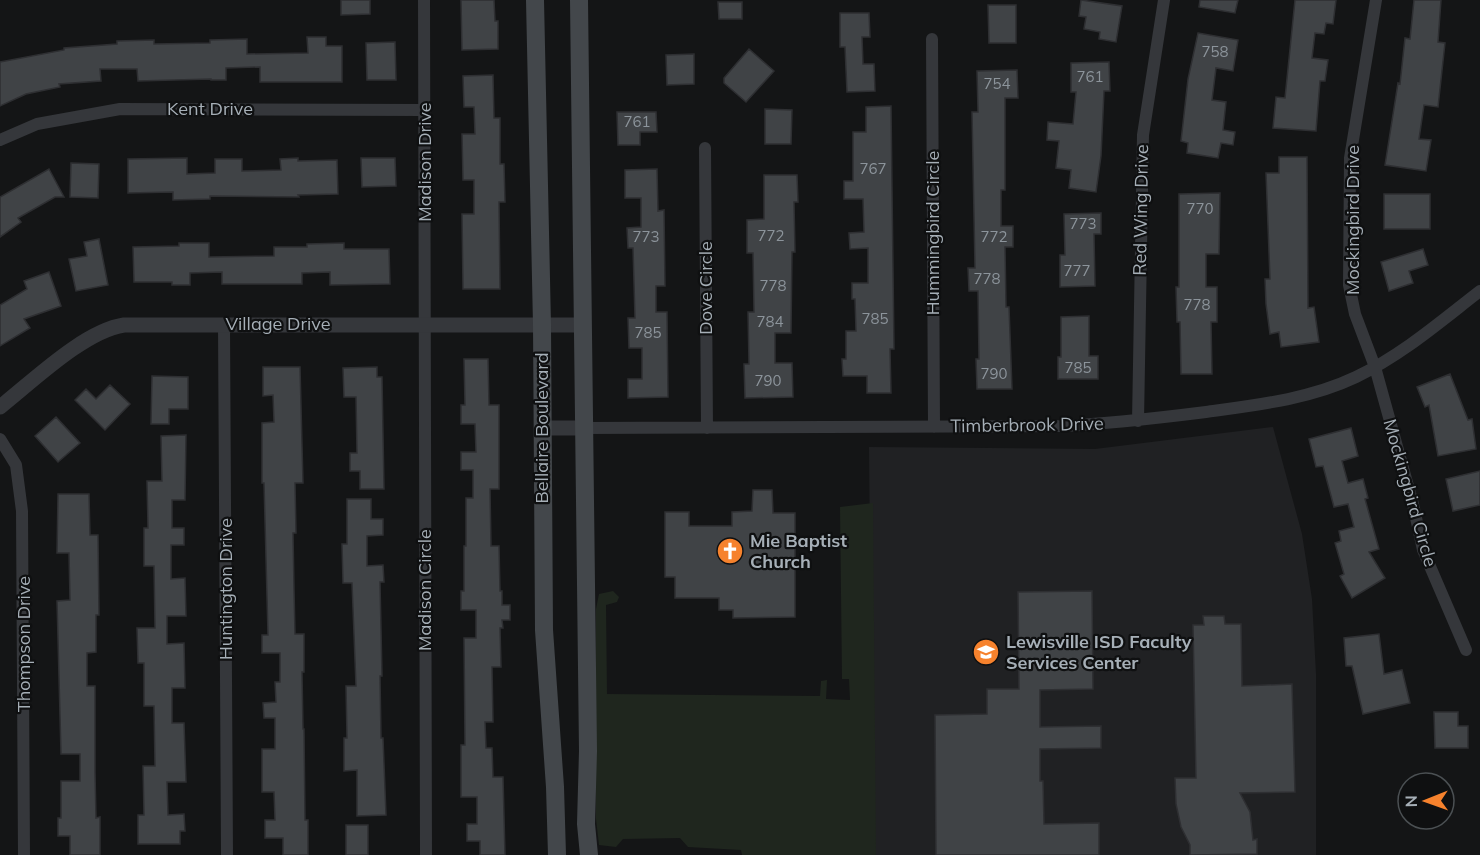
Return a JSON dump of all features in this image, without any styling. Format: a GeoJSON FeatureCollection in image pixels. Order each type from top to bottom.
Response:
{"type":"FeatureCollection","features":[{"type":"Feature","properties":{"kind":"main road","name":"Bellaire Boulevard"},"geometry":{"type":"LineString","coordinates":[[535,0],[542,325],[543,630],[555,787],[557,855]]}},
{"type":"Feature","properties":{"kind":"main road"},"geometry":{"type":"LineString","coordinates":[[579,0],[588,751],[586,824],[589,855]]}},
{"type":"Feature","properties":{"kind":"street","name":"Madison Drive"},"geometry":{"type":"LineString","coordinates":[[424,0],[424,325]]}},
{"type":"Feature","properties":{"kind":"street","name":"Red Wing Drive"},"geometry":{"type":"LineString","coordinates":[[1138,421],[1143,135],[1164,0]]}},
{"type":"Feature","properties":{"kind":"street","name":"Mockingbird Drive"},"geometry":{"type":"LineString","coordinates":[[1375,367],[1355,314],[1349,285],[1350,158],[1376,0]]}},
{"type":"Feature","properties":{"kind":"street","name":"Hummingbird Circle"},"geometry":{"type":"LineString","coordinates":[[932,39],[934,427]]}},
{"type":"Feature","properties":{"kind":"street","name":"Kent Drive"},"geometry":{"type":"LineString","coordinates":[[0,140],[37,124],[120,109],[425,110]]}},
{"type":"Feature","properties":{"kind":"street","name":"Dove Circle"},"geometry":{"type":"LineString","coordinates":[[705,148],[707,428]]}},
{"type":"Feature","properties":{"kind":"street","name":"Timberbrook Drive"},"geometry":{"type":"LineString","coordinates":[[542,428],[1086,425],[1138,421],[1243,407],[1312,393],[1335,386],[1375,367],[1404,349],[1480,291]]}},
{"type":"Feature","properties":{"kind":"street","name":"Village Drive"},"geometry":{"type":"LineString","coordinates":[[0,407],[80,344],[112,327],[152,324],[582,325]]}},
{"type":"Feature","properties":{"kind":"street","name":"Huntington Drive"},"geometry":{"type":"LineString","coordinates":[[224,324],[227,855]]}},
{"type":"Feature","properties":{"kind":"street","name":"Madison Circle"},"geometry":{"type":"LineString","coordinates":[[424,325],[426,855]]}},
{"type":"Feature","properties":{"kind":"street","name":"Mockingbird Circle"},"geometry":{"type":"LineString","coordinates":[[1375,367],[1413,504],[1423,550],[1466,650]]}},
{"type":"Feature","properties":{"kind":"street","name":"Thompson Drive"},"geometry":{"type":"LineString","coordinates":[[0,439],[16,465],[22,511],[24,855]]}},
{"type":"Feature","properties":{"kind":"shaded area"},"geometry":{"type":"Polygon","coordinates":[[[1273,427],[1302,534],[1312,599],[1316,674],[1316,855],[873,855],[869,447],[1095,449],[1273,427]]]}},
{"type":"Feature","properties":{"kind":"shaded area"},"geometry":{"type":"Polygon","coordinates":[[[873,503],[876,855],[742,855],[741,850],[688,847],[680,838],[623,839],[616,847],[599,845],[596,819],[596,609],[599,594],[613,591],[619,597],[617,602],[606,605],[607,694],[820,696],[821,681],[827,680],[826,699],[850,700],[849,679],[842,679],[840,507],[873,503]]]}},
{"type":"Feature","properties":{"kind":"building"},"geometry":{"type":"Polygon","coordinates":[[[341,0],[370,0],[370,14],[341,15],[341,0]]]}},
{"type":"Feature","properties":{"kind":"building"},"geometry":{"type":"Polygon","coordinates":[[[461,0],[494,0],[495,21],[498,21],[498,49],[462,50],[461,0]]]}},
{"type":"Feature","properties":{"kind":"building"},"geometry":{"type":"Polygon","coordinates":[[[1081,0],[1122,6],[1116,42],[1099,39],[1100,32],[1084,29],[1086,17],[1079,16],[1081,0]]]}},
{"type":"Feature","properties":{"kind":"building"},"geometry":{"type":"Polygon","coordinates":[[[1200,0],[1238,0],[1235,13],[1199,7],[1200,0]]]}},
{"type":"Feature","properties":{"kind":"building"},"geometry":{"type":"Polygon","coordinates":[[[1295,0],[1336,0],[1333,24],[1326,23],[1324,34],[1315,33],[1312,58],[1328,60],[1325,81],[1320,81],[1316,131],[1273,128],[1276,97],[1285,98],[1295,0]]]}},
{"type":"Feature","properties":{"kind":"building"},"geometry":{"type":"Polygon","coordinates":[[[1414,0],[1441,0],[1438,42],[1445,43],[1438,107],[1424,105],[1419,139],[1431,140],[1426,171],[1385,165],[1398,83],[1400,84],[1405,38],[1410,39],[1414,0]]]}},
{"type":"Feature","properties":{"kind":"building"},"geometry":{"type":"Polygon","coordinates":[[[718,2],[742,2],[742,19],[719,19],[718,2]]]}},
{"type":"Feature","properties":{"kind":"building"},"geometry":{"type":"Polygon","coordinates":[[[988,5],[1016,5],[1016,43],[989,43],[988,5]]]}},
{"type":"Feature","properties":{"kind":"building"},"geometry":{"type":"Polygon","coordinates":[[[840,13],[869,13],[870,37],[862,37],[863,64],[874,64],[875,91],[847,92],[845,47],[840,47],[840,13]]]}},
{"type":"Feature","properties":{"kind":"building"},"geometry":{"type":"Polygon","coordinates":[[[1198,33],[1238,40],[1233,71],[1216,68],[1212,100],[1226,102],[1223,130],[1235,132],[1233,145],[1221,143],[1218,158],[1187,153],[1188,143],[1181,141],[1188,79],[1198,33]]]}},
{"type":"Feature","properties":{"kind":"building"},"geometry":{"type":"Polygon","coordinates":[[[307,37],[326,37],[326,46],[342,46],[342,82],[260,82],[260,67],[226,68],[226,80],[138,81],[137,69],[100,69],[101,81],[59,84],[60,87],[26,94],[0,106],[0,62],[64,50],[64,48],[117,44],[117,41],[154,40],[154,44],[210,43],[210,40],[247,39],[247,54],[308,53],[307,37]]]}},
{"type":"Feature","properties":{"kind":"building"},"geometry":{"type":"Polygon","coordinates":[[[395,42],[396,80],[367,80],[366,43],[395,42]]]}},
{"type":"Feature","properties":{"kind":"building"},"geometry":{"type":"Polygon","coordinates":[[[749,49],[774,71],[746,102],[724,83],[724,78],[749,49]]]}},
{"type":"Feature","properties":{"kind":"building"},"geometry":{"type":"Polygon","coordinates":[[[694,54],[694,84],[667,85],[666,55],[694,54]]]}},
{"type":"Feature","properties":{"kind":"building"},"geometry":{"type":"Polygon","coordinates":[[[1109,62],[1110,91],[1104,91],[1101,156],[1096,192],[1069,188],[1071,170],[1056,168],[1059,141],[1047,140],[1048,122],[1073,124],[1076,92],[1071,92],[1071,63],[1109,62]]]}},
{"type":"Feature","properties":{"kind":"building"},"geometry":{"type":"Polygon","coordinates":[[[1017,70],[1018,98],[1005,98],[1005,190],[1001,190],[1001,226],[1013,226],[1013,247],[1005,247],[1006,307],[1009,307],[1012,389],[977,389],[978,291],[969,291],[968,268],[975,268],[972,112],[978,112],[977,71],[1017,70]]]}},
{"type":"Feature","properties":{"kind":"building"},"geometry":{"type":"Polygon","coordinates":[[[493,75],[494,118],[500,118],[500,164],[504,164],[505,202],[499,202],[500,289],[463,289],[462,214],[474,214],[474,180],[463,180],[462,134],[475,134],[474,107],[464,107],[463,76],[493,75]]]}},
{"type":"Feature","properties":{"kind":"building"},"geometry":{"type":"Polygon","coordinates":[[[891,106],[894,349],[890,349],[891,393],[867,393],[867,376],[843,376],[842,359],[846,359],[846,331],[856,331],[852,283],[868,283],[868,248],[850,249],[849,233],[864,232],[863,199],[844,199],[844,181],[853,181],[853,132],[866,132],[866,107],[891,106]]]}},
{"type":"Feature","properties":{"kind":"building"},"geometry":{"type":"Polygon","coordinates":[[[765,109],[792,110],[791,144],[765,144],[765,109]]]}},
{"type":"Feature","properties":{"kind":"building"},"geometry":{"type":"Polygon","coordinates":[[[617,112],[656,112],[657,132],[640,132],[640,145],[618,145],[617,112]]]}},
{"type":"Feature","properties":{"kind":"building"},"geometry":{"type":"Polygon","coordinates":[[[1279,157],[1307,157],[1308,308],[1314,307],[1319,342],[1281,347],[1279,332],[1270,334],[1265,279],[1270,279],[1266,173],[1279,173],[1279,157]]]}},
{"type":"Feature","properties":{"kind":"building"},"geometry":{"type":"Polygon","coordinates":[[[187,158],[187,174],[215,173],[215,159],[242,159],[242,171],[281,170],[280,159],[337,160],[338,194],[298,195],[299,197],[210,196],[210,199],[173,200],[173,192],[128,193],[128,159],[187,158]]]}},
{"type":"Feature","properties":{"kind":"building"},"geometry":{"type":"Polygon","coordinates":[[[361,158],[395,158],[396,186],[362,187],[361,158]]]}},
{"type":"Feature","properties":{"kind":"building"},"geometry":{"type":"Polygon","coordinates":[[[71,163],[99,164],[98,198],[70,197],[71,163]]]}},
{"type":"Feature","properties":{"kind":"building"},"geometry":{"type":"Polygon","coordinates":[[[49,169],[64,197],[55,197],[18,218],[21,222],[0,237],[0,197],[49,169]]]}},
{"type":"Feature","properties":{"kind":"building"},"geometry":{"type":"Polygon","coordinates":[[[657,169],[658,211],[664,210],[665,286],[656,286],[656,312],[667,312],[668,397],[628,398],[628,379],[642,379],[642,348],[629,348],[628,318],[635,318],[633,248],[628,248],[627,228],[641,227],[641,198],[625,198],[625,170],[657,169]]]}},
{"type":"Feature","properties":{"kind":"building"},"geometry":{"type":"Polygon","coordinates":[[[764,175],[797,175],[798,202],[794,202],[795,252],[792,252],[791,333],[775,333],[775,363],[792,363],[793,397],[745,398],[744,364],[749,364],[748,312],[754,312],[753,253],[747,253],[747,220],[764,219],[764,175]]]}},
{"type":"Feature","properties":{"kind":"building"},"geometry":{"type":"Polygon","coordinates":[[[1220,193],[1219,254],[1206,254],[1206,287],[1217,287],[1217,322],[1211,322],[1212,374],[1181,374],[1180,322],[1177,322],[1176,287],[1179,287],[1179,194],[1220,193]]]}},
{"type":"Feature","properties":{"kind":"building"},"geometry":{"type":"Polygon","coordinates":[[[1384,194],[1430,194],[1430,229],[1384,229],[1384,194]]]}},
{"type":"Feature","properties":{"kind":"building"},"geometry":{"type":"Polygon","coordinates":[[[1101,213],[1101,234],[1094,234],[1095,286],[1060,287],[1060,255],[1065,255],[1064,214],[1101,213]]]}},
{"type":"Feature","properties":{"kind":"building"},"geometry":{"type":"Polygon","coordinates":[[[99,239],[108,285],[76,291],[69,259],[87,256],[84,242],[99,239]]]}},
{"type":"Feature","properties":{"kind":"building"},"geometry":{"type":"Polygon","coordinates":[[[179,243],[209,243],[209,257],[274,256],[274,247],[307,247],[307,244],[344,243],[344,249],[389,249],[390,284],[330,285],[330,272],[302,273],[302,284],[222,284],[222,272],[190,273],[190,285],[172,285],[172,282],[134,282],[133,247],[179,246],[179,243]]]}},
{"type":"Feature","properties":{"kind":"building"},"geometry":{"type":"Polygon","coordinates":[[[1423,249],[1428,265],[1409,271],[1413,283],[1389,291],[1381,262],[1423,249]]]}},
{"type":"Feature","properties":{"kind":"building"},"geometry":{"type":"Polygon","coordinates":[[[49,272],[61,306],[24,319],[30,328],[0,346],[0,305],[27,289],[24,281],[49,272]]]}},
{"type":"Feature","properties":{"kind":"building"},"geometry":{"type":"Polygon","coordinates":[[[1089,316],[1089,356],[1098,356],[1098,379],[1058,379],[1058,357],[1061,357],[1061,317],[1089,316]]]}},
{"type":"Feature","properties":{"kind":"building"},"geometry":{"type":"Polygon","coordinates":[[[464,359],[488,359],[489,405],[499,405],[499,489],[490,489],[491,546],[499,546],[502,605],[510,605],[510,620],[502,620],[503,628],[500,628],[501,667],[492,667],[493,722],[485,722],[486,748],[492,748],[493,777],[503,777],[505,855],[480,855],[480,841],[467,841],[467,824],[477,824],[477,797],[461,797],[461,745],[465,745],[464,638],[476,638],[476,610],[461,610],[461,591],[464,591],[466,498],[473,498],[473,470],[461,470],[461,452],[476,452],[475,424],[461,424],[461,405],[465,405],[464,359]]]}},
{"type":"Feature","properties":{"kind":"building"},"geometry":{"type":"Polygon","coordinates":[[[263,367],[300,367],[303,483],[295,483],[296,533],[293,533],[295,634],[304,634],[303,729],[308,855],[283,855],[283,838],[265,838],[265,820],[275,820],[274,792],[262,792],[262,749],[275,749],[275,718],[264,718],[263,703],[276,702],[275,682],[280,682],[280,653],[262,653],[262,635],[268,635],[262,423],[274,422],[273,395],[263,396],[263,367]]]}},
{"type":"Feature","properties":{"kind":"building"},"geometry":{"type":"Polygon","coordinates":[[[377,367],[377,377],[382,377],[384,489],[360,489],[360,471],[350,471],[350,453],[357,453],[356,397],[344,397],[343,368],[377,367]]]}},
{"type":"Feature","properties":{"kind":"building"},"geometry":{"type":"Polygon","coordinates":[[[1450,374],[1468,420],[1472,419],[1476,449],[1438,456],[1429,405],[1425,407],[1417,387],[1450,374]]]}},
{"type":"Feature","properties":{"kind":"building"},"geometry":{"type":"Polygon","coordinates":[[[152,376],[188,377],[188,409],[169,409],[169,424],[151,424],[152,376]]]}},
{"type":"Feature","properties":{"kind":"building"},"geometry":{"type":"Polygon","coordinates":[[[110,385],[130,404],[105,430],[75,400],[86,389],[96,399],[110,385]]]}},
{"type":"Feature","properties":{"kind":"building"},"geometry":{"type":"Polygon","coordinates":[[[56,417],[80,443],[58,462],[35,436],[56,417]]]}},
{"type":"Feature","properties":{"kind":"building"},"geometry":{"type":"Polygon","coordinates":[[[1351,428],[1358,456],[1342,461],[1348,483],[1363,479],[1368,498],[1365,499],[1379,549],[1369,552],[1385,578],[1352,598],[1340,576],[1344,574],[1335,543],[1341,541],[1339,531],[1354,527],[1348,504],[1334,507],[1323,466],[1316,467],[1309,439],[1351,428]]]}},
{"type":"Feature","properties":{"kind":"building"},"geometry":{"type":"Polygon","coordinates":[[[186,435],[185,500],[172,500],[172,528],[184,528],[184,545],[171,545],[171,579],[185,578],[186,616],[167,616],[167,644],[184,643],[185,688],[172,688],[172,723],[184,723],[186,782],[167,782],[168,815],[184,814],[185,831],[180,831],[180,844],[138,844],[138,815],[144,815],[143,766],[155,766],[154,706],[144,706],[144,663],[138,663],[137,628],[155,628],[154,566],[144,566],[144,528],[148,528],[147,481],[162,481],[161,436],[186,435]]]}},
{"type":"Feature","properties":{"kind":"building"},"geometry":{"type":"Polygon","coordinates":[[[1480,471],[1480,505],[1453,511],[1446,479],[1480,471]]]}},
{"type":"Feature","properties":{"kind":"building","name":"Mie Baptist Church"},"geometry":{"type":"Polygon","coordinates":[[[753,490],[772,490],[773,513],[795,513],[795,617],[733,618],[733,610],[719,610],[719,598],[675,598],[675,577],[665,577],[665,512],[689,512],[689,526],[732,526],[732,512],[752,511],[753,490]]]}},
{"type":"Feature","properties":{"kind":"building"},"geometry":{"type":"Polygon","coordinates":[[[58,494],[89,494],[90,535],[98,535],[99,615],[96,615],[96,652],[87,653],[87,686],[95,686],[96,818],[100,817],[100,855],[70,855],[70,836],[58,836],[58,818],[61,818],[61,781],[80,781],[80,754],[61,754],[57,601],[70,600],[69,553],[57,553],[58,494]]]}},
{"type":"Feature","properties":{"kind":"building"},"geometry":{"type":"Polygon","coordinates":[[[347,499],[371,499],[371,519],[383,519],[383,535],[367,536],[367,566],[383,565],[384,582],[380,582],[382,676],[380,676],[386,815],[357,816],[357,770],[344,771],[344,738],[347,738],[346,686],[356,686],[352,583],[343,583],[342,544],[347,544],[347,499]]]}},
{"type":"Feature","properties":{"kind":"building"},"geometry":{"type":"Polygon","coordinates":[[[1092,591],[1093,689],[1040,690],[1040,727],[1101,726],[1101,748],[1040,749],[1040,781],[1043,781],[1044,824],[1099,823],[1099,855],[936,855],[935,715],[987,714],[987,689],[1019,689],[1018,592],[1092,591]]]}},
{"type":"Feature","properties":{"kind":"building"},"geometry":{"type":"Polygon","coordinates":[[[1203,616],[1224,616],[1225,624],[1241,624],[1242,686],[1292,684],[1295,792],[1240,793],[1250,812],[1253,840],[1257,839],[1257,854],[1190,855],[1190,845],[1181,827],[1176,804],[1175,778],[1196,778],[1193,625],[1204,625],[1203,616]]]}},
{"type":"Feature","properties":{"kind":"building"},"geometry":{"type":"Polygon","coordinates":[[[1379,634],[1384,674],[1402,670],[1410,703],[1363,714],[1352,666],[1346,666],[1344,638],[1379,634]]]}},
{"type":"Feature","properties":{"kind":"building"},"geometry":{"type":"Polygon","coordinates":[[[1434,712],[1458,712],[1458,726],[1468,726],[1468,748],[1435,748],[1434,712]]]}},
{"type":"Feature","properties":{"kind":"building"},"geometry":{"type":"Polygon","coordinates":[[[346,825],[368,825],[368,855],[346,855],[346,825]]]}},
{"type":"Feature","properties":{"kind":"place","name":"Mie Baptist Church"},"geometry":{"type":"Point","coordinates":[730,551]}},
{"type":"Feature","properties":{"kind":"place","name":"Lewisville ISD Faculty Services Center"},"geometry":{"type":"Point","coordinates":[986,652]}}]}
